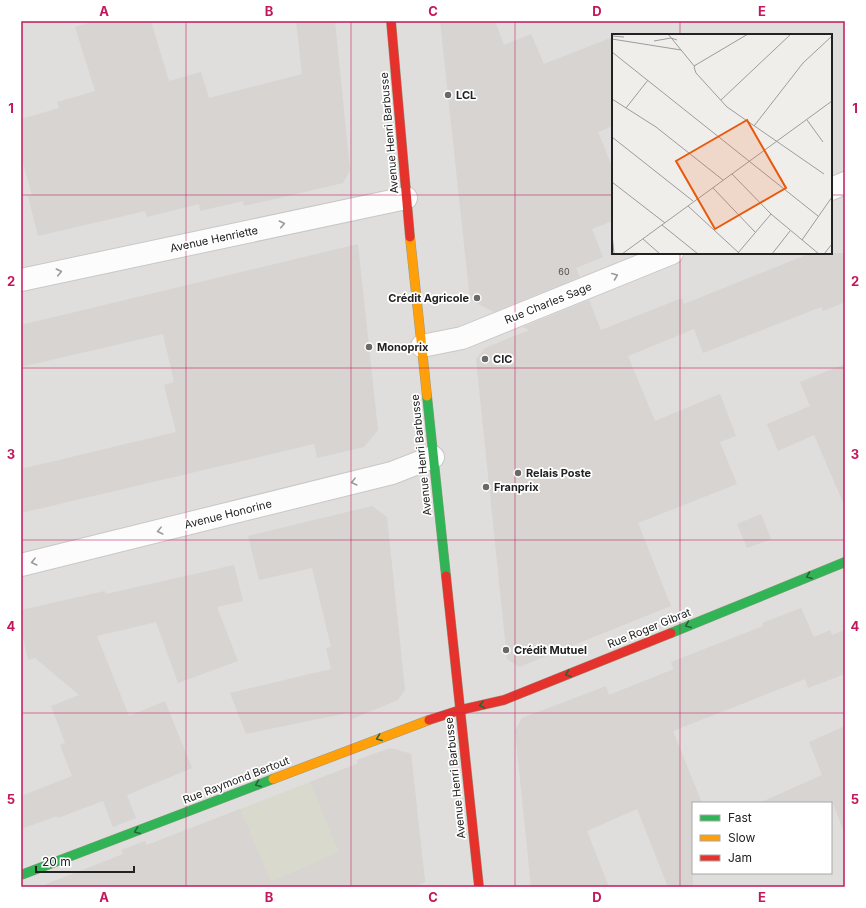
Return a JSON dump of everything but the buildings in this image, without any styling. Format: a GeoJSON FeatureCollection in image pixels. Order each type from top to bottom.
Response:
{"type":"FeatureCollection","features":[{"type":"Feature","properties":{"kind":"street","name":"Avenue Henri Barbusse"},"geometry":{"type":"LineString","coordinates":[[391,21],[406,198],[479,887]]}},
{"type":"Feature","properties":{"kind":"street"},"geometry":{"type":"LineString","coordinates":[[832,189],[845,183]]}},
{"type":"Feature","properties":{"kind":"street","name":"Avenue Henriette"},"geometry":{"type":"LineString","coordinates":[[21,280],[406,198]]}},
{"type":"Feature","properties":{"kind":"street","name":"Rue Charles Sage"},"geometry":{"type":"LineString","coordinates":[[422,346],[462,338],[670,254]]}},
{"type":"Feature","properties":{"kind":"street","name":"Avenue Honorine"},"geometry":{"type":"LineString","coordinates":[[21,565],[392,473],[433,457]]}},
{"type":"Feature","properties":{"kind":"street","name":"Rue Roger Gibrat"},"geometry":{"type":"LineString","coordinates":[[460,710],[504,700],[845,562]]}},
{"type":"Feature","properties":{"kind":"street","name":"Rue Raymond Bertout"},"geometry":{"type":"LineString","coordinates":[[21,875],[416,724],[460,710]]}},
{"type":"Feature","properties":{"kind":"shaded area"},"geometry":{"type":"Polygon","coordinates":[[[21,21],[845,21],[845,887],[21,887],[21,21]]]}},
{"type":"Feature","properties":{"kind":"shaded area"},"geometry":{"type":"Polygon","coordinates":[[[395,749],[411,754],[425,882],[414,887],[39,887],[395,749]]]}},
{"type":"Feature","properties":{"kind":"traffic: fast"},"geometry":{"type":"LineString","coordinates":[[427,396],[446,576]]}},
{"type":"Feature","properties":{"kind":"traffic: fast"},"geometry":{"type":"LineString","coordinates":[[671,633],[845,562]]}},
{"type":"Feature","properties":{"kind":"traffic: fast"},"geometry":{"type":"LineString","coordinates":[[21,875],[273,779]]}},
{"type":"Feature","properties":{"kind":"traffic: slow"},"geometry":{"type":"LineString","coordinates":[[410,237],[427,396]]}},
{"type":"Feature","properties":{"kind":"traffic: slow"},"geometry":{"type":"LineString","coordinates":[[273,779],[429,720]]}},
{"type":"Feature","properties":{"kind":"traffic: jam"},"geometry":{"type":"LineString","coordinates":[[391,21],[410,237]]}},
{"type":"Feature","properties":{"kind":"traffic: jam"},"geometry":{"type":"LineString","coordinates":[[446,576],[479,887]]}},
{"type":"Feature","properties":{"kind":"traffic: jam"},"geometry":{"type":"LineString","coordinates":[[429,720],[460,710],[504,700],[671,633]]}},
{"type":"Feature","properties":{"kind":"place","name":"LCL"},"geometry":{"type":"Point","coordinates":[448,95]}},
{"type":"Feature","properties":{"kind":"place","name":"Crédit Agricole"},"geometry":{"type":"Point","coordinates":[477,298]}},
{"type":"Feature","properties":{"kind":"place","name":"Monoprix"},"geometry":{"type":"Point","coordinates":[369,347]}},
{"type":"Feature","properties":{"kind":"place","name":"CIC"},"geometry":{"type":"Point","coordinates":[485,359]}},
{"type":"Feature","properties":{"kind":"place","name":"Relais Poste"},"geometry":{"type":"Point","coordinates":[518,473]}},
{"type":"Feature","properties":{"kind":"place","name":"Franprix"},"geometry":{"type":"Point","coordinates":[486,487]}},
{"type":"Feature","properties":{"kind":"place","name":"Crédit Mutuel"},"geometry":{"type":"Point","coordinates":[506,650]}}]}
